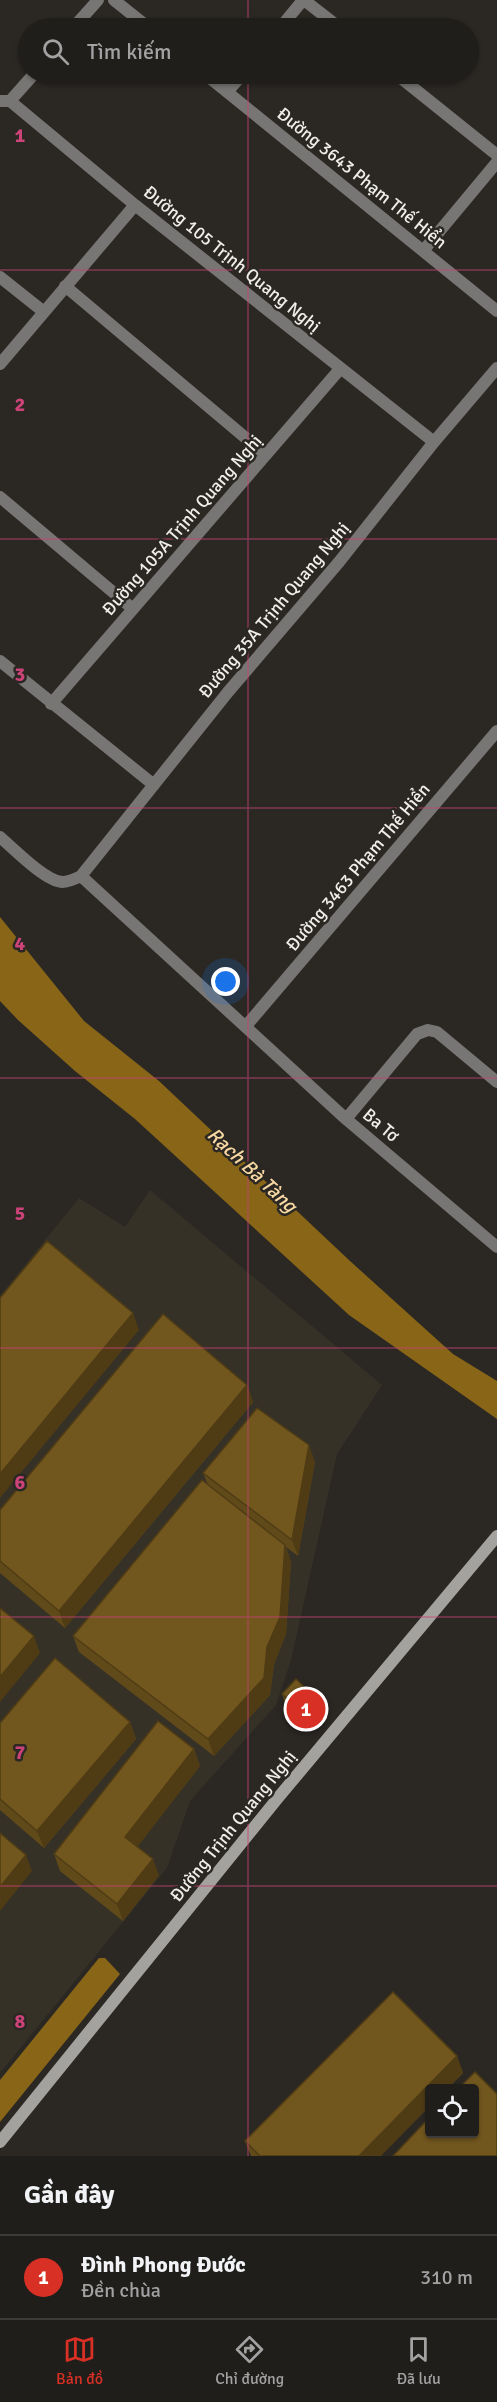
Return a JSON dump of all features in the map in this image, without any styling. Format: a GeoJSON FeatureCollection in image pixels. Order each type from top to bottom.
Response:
{"type":"FeatureCollection","features":[{"type":"Feature","properties":{"kind":"main road","name":"Đường Trịnh Quang Nghị"},"geometry":{"type":"LineString","coordinates":[[0,2142],[277,1799],[497,1536]]}},
{"type":"Feature","properties":{"kind":"street"},"geometry":{"type":"LineString","coordinates":[[82,18],[98,0]]}},
{"type":"Feature","properties":{"kind":"street"},"geometry":{"type":"LineString","coordinates":[[114,0],[136,18]]}},
{"type":"Feature","properties":{"kind":"street"},"geometry":{"type":"LineString","coordinates":[[289,18],[304,0],[327,18]]}},
{"type":"Feature","properties":{"kind":"street"},"geometry":{"type":"LineString","coordinates":[[5,101],[23,84]]}},
{"type":"Feature","properties":{"kind":"street","name":"Đường 3643 Phạm Thế Hiển"},"geometry":{"type":"LineString","coordinates":[[217,84],[497,311]]}},
{"type":"Feature","properties":{"kind":"street"},"geometry":{"type":"LineString","coordinates":[[227,92],[234,84]]}},
{"type":"Feature","properties":{"kind":"street"},"geometry":{"type":"LineString","coordinates":[[409,84],[497,154]]}},
{"type":"Feature","properties":{"kind":"street","name":"Đường 105 Trịnh Quang Nghị"},"geometry":{"type":"LineString","coordinates":[[5,101],[339,369],[434,442]]}},
{"type":"Feature","properties":{"kind":"street"},"geometry":{"type":"LineString","coordinates":[[423,251],[497,162]]}},
{"type":"Feature","properties":{"kind":"street"},"geometry":{"type":"LineString","coordinates":[[0,364],[135,205]]}},
{"type":"Feature","properties":{"kind":"street"},"geometry":{"type":"LineString","coordinates":[[0,277],[44,312]]}},
{"type":"Feature","properties":{"kind":"street"},"geometry":{"type":"LineString","coordinates":[[65,286],[266,455]]}},
{"type":"Feature","properties":{"kind":"street","name":"Đường 35A Trịnh Quang Nghị"},"geometry":{"type":"LineString","coordinates":[[81,876],[228,692],[339,562],[434,442],[497,368]]}},
{"type":"Feature","properties":{"kind":"street","name":"Đường 105A Trịnh Quang Nghị"},"geometry":{"type":"LineString","coordinates":[[51,704],[339,369]]}},
{"type":"Feature","properties":{"kind":"street"},"geometry":{"type":"LineString","coordinates":[[0,497],[133,609]]}},
{"type":"Feature","properties":{"kind":"street"},"geometry":{"type":"LineString","coordinates":[[0,661],[154,785]]}},
{"type":"Feature","properties":{"kind":"street","name":"Đường 3463 Phạm Thế Hiển"},"geometry":{"type":"LineString","coordinates":[[246,1026],[497,731]]}},
{"type":"Feature","properties":{"kind":"street"},"geometry":{"type":"LineString","coordinates":[[0,837],[43,873],[56,880],[65,882],[81,876]]}},
{"type":"Feature","properties":{"kind":"street","name":"Ba Tơ"},"geometry":{"type":"LineString","coordinates":[[81,876],[346,1119],[497,1247]]}},
{"type":"Feature","properties":{"kind":"street"},"geometry":{"type":"LineString","coordinates":[[346,1119],[417,1034],[428,1030],[437,1032],[497,1082]]}},
{"type":"Feature","properties":{"kind":"shaded area"},"geometry":{"type":"Polygon","coordinates":[[[150,1190],[382,1385],[337,1454],[291,1660],[276,1705],[190,1801],[167,1868],[0,2073],[0,1296],[79,1198],[125,1227],[150,1190]]]}},
{"type":"Feature","properties":{"kind":"water","name":"Rạch Bà Tàng"},"geometry":{"type":"Polygon","coordinates":[[[0,917],[84,1021],[159,1081],[350,1261],[453,1354],[497,1381],[497,1419],[349,1315],[135,1119],[75,1071],[18,1020],[0,1001],[0,917]]]}},
{"type":"Feature","properties":{"kind":"water"},"geometry":{"type":"Polygon","coordinates":[[[99,1958],[105,1958],[120,1974],[0,2122],[0,2080],[99,1958]]]}},
{"type":"Feature","properties":{"kind":"building"},"geometry":{"type":"Polygon","coordinates":[[[47,1241],[133,1313],[0,1474],[0,1298],[47,1241]]]}},
{"type":"Feature","properties":{"kind":"building"},"geometry":{"type":"Polygon","coordinates":[[[163,1314],[247,1385],[59,1611],[0,1561],[0,1510],[163,1314]]]}},
{"type":"Feature","properties":{"kind":"building"},"geometry":{"type":"Polygon","coordinates":[[[257,1408],[309,1445],[292,1540],[203,1473],[257,1408]]]}},
{"type":"Feature","properties":{"kind":"building"},"geometry":{"type":"Polygon","coordinates":[[[202,1480],[285,1545],[280,1617],[267,1647],[264,1678],[208,1739],[73,1636],[202,1480]]]}},
{"type":"Feature","properties":{"kind":"building"},"geometry":{"type":"Polygon","coordinates":[[[0,1608],[34,1636],[0,1677],[0,1608]]]}},
{"type":"Feature","properties":{"kind":"building"},"geometry":{"type":"Polygon","coordinates":[[[55,1658],[130,1722],[37,1831],[0,1799],[0,1723],[55,1658]]]}},
{"type":"Feature","properties":{"kind":"building"},"geometry":{"type":"Polygon","coordinates":[[[296,1679],[323,1705],[310,1720],[282,1694],[296,1679]]]}},
{"type":"Feature","properties":{"kind":"building"},"geometry":{"type":"Polygon","coordinates":[[[158,1721],[194,1749],[125,1837],[153,1859],[117,1904],[54,1854],[158,1721]]]}},
{"type":"Feature","properties":{"kind":"building"},"geometry":{"type":"Polygon","coordinates":[[[0,1833],[26,1855],[0,1887],[0,1833]]]}},
{"type":"Feature","properties":{"kind":"building"},"geometry":{"type":"Polygon","coordinates":[[[393,1992],[457,2056],[430,2084],[425,2084],[425,2089],[359,2156],[260,2156],[245,2141],[393,1992]]]}},
{"type":"Feature","properties":{"kind":"building"},"geometry":{"type":"Polygon","coordinates":[[[475,2072],[497,2094],[497,2156],[393,2156],[425,2122],[425,2138],[479,2138],[479,2084],[463,2084],[475,2072]]]}},
{"type":"Feature","properties":{"kind":"place","name":"Đình Phong Đước"},"geometry":{"type":"Point","coordinates":[306,1709]}}]}
